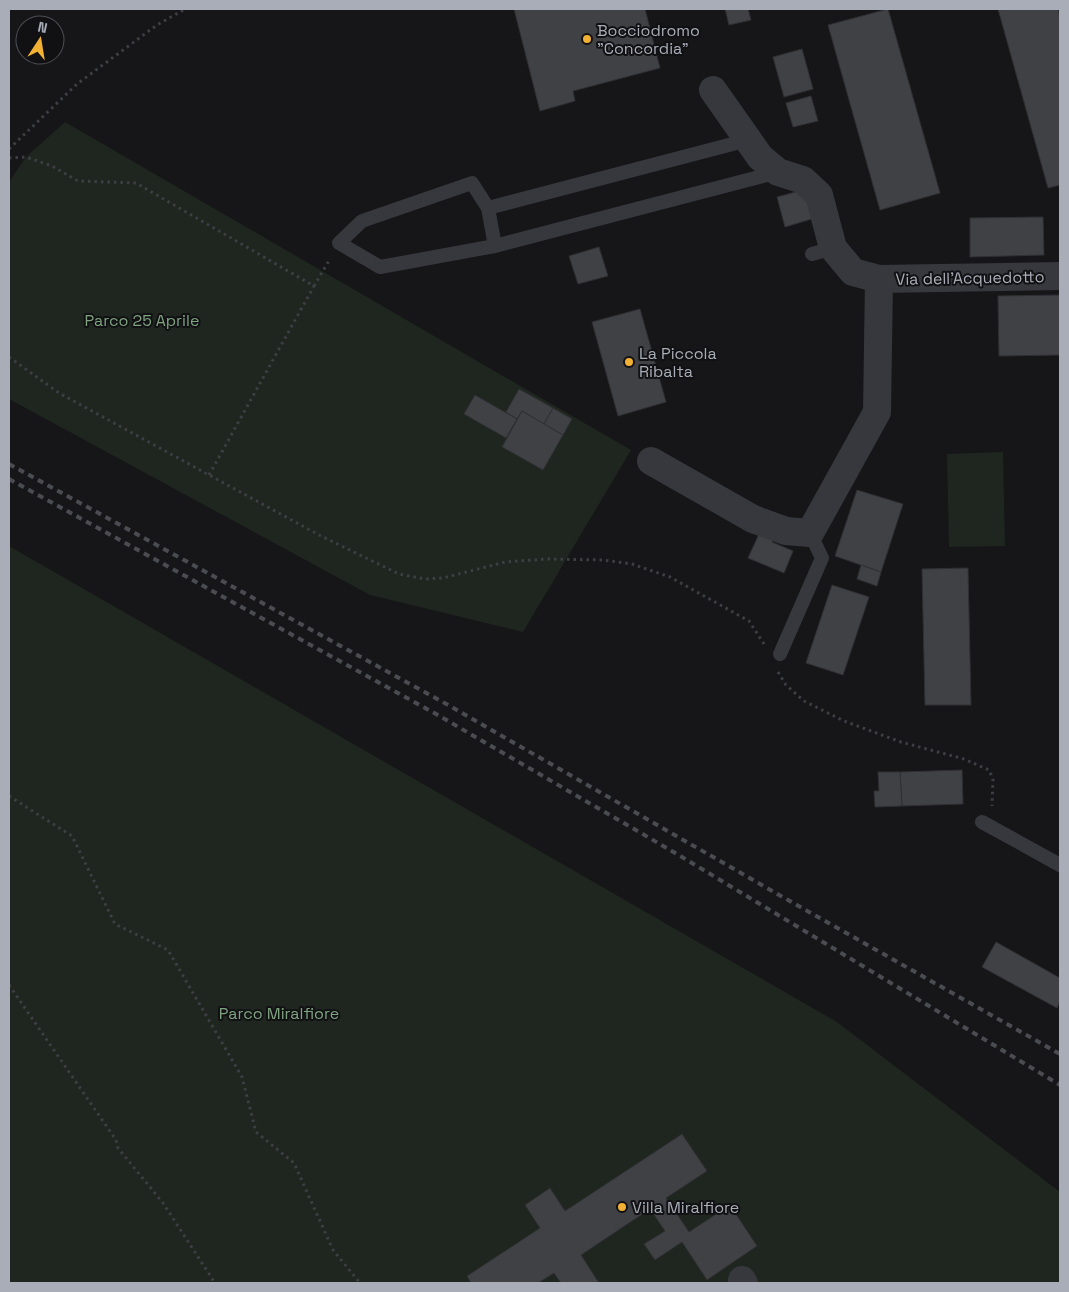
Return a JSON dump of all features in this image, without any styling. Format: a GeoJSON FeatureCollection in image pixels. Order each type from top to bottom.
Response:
{"type":"FeatureCollection","features":[{"type":"Feature","properties":{"kind":"street","name":"Via dell'Acquedotto"},"geometry":{"type":"LineString","coordinates":[[713,90],[760,158],[778,172],[804,180],[819,194],[822,251],[853,272],[879,279],[1060,276]]}},
{"type":"Feature","properties":{"kind":"street","name":"Via dell'Acquedotto"},"geometry":{"type":"LineString","coordinates":[[810,533],[877,412],[879,279]]}},
{"type":"Feature","properties":{"kind":"street"},"geometry":{"type":"LineString","coordinates":[[651,461],[753,519],[786,531],[810,533]]}},
{"type":"Feature","properties":{"kind":"lane"},"geometry":{"type":"LineString","coordinates":[[488,208],[748,140]]}},
{"type":"Feature","properties":{"kind":"lane"},"geometry":{"type":"LineString","coordinates":[[495,246],[488,208],[472,183],[362,221],[340,243],[380,267],[495,246],[778,172]]}},
{"type":"Feature","properties":{"kind":"lane"},"geometry":{"type":"LineString","coordinates":[[780,654],[822,558],[810,533]]}},
{"type":"Feature","properties":{"kind":"lane"},"geometry":{"type":"LineString","coordinates":[[982,822],[1060,865]]}},
{"type":"Feature","properties":{"kind":"path"},"geometry":{"type":"LineString","coordinates":[[9,149],[77,84],[157,25],[185,9]]}},
{"type":"Feature","properties":{"kind":"path"},"geometry":{"type":"LineString","coordinates":[[9,158],[26,157],[52,166],[78,180],[136,183],[314,286]]}},
{"type":"Feature","properties":{"kind":"path"},"geometry":{"type":"LineString","coordinates":[[209,475],[340,243]]}},
{"type":"Feature","properties":{"kind":"path"},"geometry":{"type":"LineString","coordinates":[[9,357],[59,393],[369,561],[399,574],[425,579],[443,578],[505,562],[547,559],[603,560],[632,564],[670,577],[749,621],[766,649]]}},
{"type":"Feature","properties":{"kind":"path"},"geometry":{"type":"LineString","coordinates":[[776,668],[786,685],[804,701],[844,720],[901,742],[964,759],[989,770],[993,779]]}},
{"type":"Feature","properties":{"kind":"path"},"geometry":{"type":"LineString","coordinates":[[9,796],[72,836],[115,924],[168,950],[242,1077],[256,1132],[294,1163],[333,1250],[360,1283]]}},
{"type":"Feature","properties":{"kind":"path"},"geometry":{"type":"LineString","coordinates":[[9,985],[116,1140],[118,1148],[163,1203],[215,1283]]}},
{"type":"Feature","properties":{"kind":"green space","name":"Parco 25 Aprile"},"geometry":{"type":"Polygon","coordinates":[[[65,122],[631,450],[523,632],[370,595],[9,399],[9,182],[26,157],[65,122]]]}},
{"type":"Feature","properties":{"kind":"green space"},"geometry":{"type":"Polygon","coordinates":[[[1003,452],[1005,546],[949,547],[947,454],[1003,452]]]}},
{"type":"Feature","properties":{"kind":"green space","name":"Parco Miralfiore"},"geometry":{"type":"Polygon","coordinates":[[[9,546],[837,1022],[1060,1192],[1060,1283],[9,1283],[9,546]]]}},
{"type":"Feature","properties":{"kind":"building","name":"Bocciodromo \"Concordia\""},"geometry":{"type":"Polygon","coordinates":[[[514,9],[645,9],[660,68],[573,91],[575,101],[540,111],[514,9]]]}},
{"type":"Feature","properties":{"kind":"building"},"geometry":{"type":"Polygon","coordinates":[[[725,9],[748,9],[751,20],[729,25],[725,9]]]}},
{"type":"Feature","properties":{"kind":"building"},"geometry":{"type":"Polygon","coordinates":[[[888,9],[940,193],[880,210],[828,25],[888,9]]]}},
{"type":"Feature","properties":{"kind":"building"},"geometry":{"type":"Polygon","coordinates":[[[998,9],[1058,9],[1060,18],[1060,185],[1048,188],[998,9]]]}},
{"type":"Feature","properties":{"kind":"building"},"geometry":{"type":"Polygon","coordinates":[[[802,49],[813,89],[784,97],[773,57],[802,49]]]}},
{"type":"Feature","properties":{"kind":"building"},"geometry":{"type":"Polygon","coordinates":[[[811,96],[818,121],[793,127],[786,103],[811,96]]]}},
{"type":"Feature","properties":{"kind":"building"},"geometry":{"type":"Polygon","coordinates":[[[807,189],[815,218],[785,227],[777,197],[807,189]]]}},
{"type":"Feature","properties":{"kind":"building"},"geometry":{"type":"Polygon","coordinates":[[[1043,217],[1044,255],[970,257],[970,218],[1043,217]]]}},
{"type":"Feature","properties":{"kind":"building"},"geometry":{"type":"Polygon","coordinates":[[[599,247],[608,276],[578,284],[569,256],[599,247]]]}},
{"type":"Feature","properties":{"kind":"building"},"geometry":{"type":"Polygon","coordinates":[[[1060,295],[1060,355],[999,356],[998,296],[1060,295]]]}},
{"type":"Feature","properties":{"kind":"building","name":"La Piccola Ribalta"},"geometry":{"type":"Polygon","coordinates":[[[640,309],[666,402],[618,416],[592,322],[640,309]]]}},
{"type":"Feature","properties":{"kind":"building"},"geometry":{"type":"Polygon","coordinates":[[[519,389],[553,408],[544,424],[522,411],[517,419],[506,412],[519,389]]]}},
{"type":"Feature","properties":{"kind":"building"},"geometry":{"type":"Polygon","coordinates":[[[475,395],[517,419],[506,438],[464,414],[475,395]]]}},
{"type":"Feature","properties":{"kind":"building"},"geometry":{"type":"Polygon","coordinates":[[[553,408],[572,419],[563,435],[544,424],[553,408]]]}},
{"type":"Feature","properties":{"kind":"building"},"geometry":{"type":"Polygon","coordinates":[[[522,411],[563,435],[543,470],[502,447],[522,411]]]}},
{"type":"Feature","properties":{"kind":"building"},"geometry":{"type":"Polygon","coordinates":[[[857,490],[903,504],[881,572],[835,556],[857,490]]]}},
{"type":"Feature","properties":{"kind":"building"},"geometry":{"type":"Polygon","coordinates":[[[759,534],[773,539],[772,542],[793,551],[784,573],[748,558],[759,534]]]}},
{"type":"Feature","properties":{"kind":"building"},"geometry":{"type":"Polygon","coordinates":[[[861,565],[881,572],[877,586],[857,579],[861,565]]]}},
{"type":"Feature","properties":{"kind":"building"},"geometry":{"type":"Polygon","coordinates":[[[968,568],[971,705],[925,705],[922,569],[968,568]]]}},
{"type":"Feature","properties":{"kind":"building"},"geometry":{"type":"Polygon","coordinates":[[[832,585],[869,597],[843,675],[806,663],[832,585]]]}},
{"type":"Feature","properties":{"kind":"building"},"geometry":{"type":"Polygon","coordinates":[[[962,770],[963,804],[902,806],[900,772],[962,770]]]}},
{"type":"Feature","properties":{"kind":"building"},"geometry":{"type":"Polygon","coordinates":[[[878,772],[900,772],[902,806],[875,807],[874,791],[879,791],[878,772]]]}},
{"type":"Feature","properties":{"kind":"building"},"geometry":{"type":"Polygon","coordinates":[[[996,942],[1060,978],[1060,1001],[1057,1008],[982,967],[996,942]]]}},
{"type":"Feature","properties":{"kind":"building","name":"Villa Miralfiore"},"geometry":{"type":"Polygon","coordinates":[[[682,1134],[707,1171],[666,1198],[689,1232],[730,1205],[757,1246],[707,1280],[682,1242],[655,1260],[644,1244],[665,1231],[650,1209],[581,1255],[599,1283],[561,1283],[554,1273],[538,1283],[471,1283],[467,1276],[540,1228],[525,1205],[550,1188],[565,1211],[682,1134]]]}},
{"type":"Feature","properties":{"kind":"railway"},"geometry":{"type":"LineString","coordinates":[[9,464],[441,701],[1060,1054]]}},
{"type":"Feature","properties":{"kind":"railway"},"geometry":{"type":"LineString","coordinates":[[9,479],[436,714],[677,854],[1060,1085]]}},
{"type":"Feature","properties":{"kind":"place","name":"Bocciodromo \"Concordia\""},"geometry":{"type":"Point","coordinates":[587,39]}},
{"type":"Feature","properties":{"kind":"place","name":"La Piccola Ribalta"},"geometry":{"type":"Point","coordinates":[629,362]}},
{"type":"Feature","properties":{"kind":"place","name":"Villa Miralfiore"},"geometry":{"type":"Point","coordinates":[622,1207]}}]}
